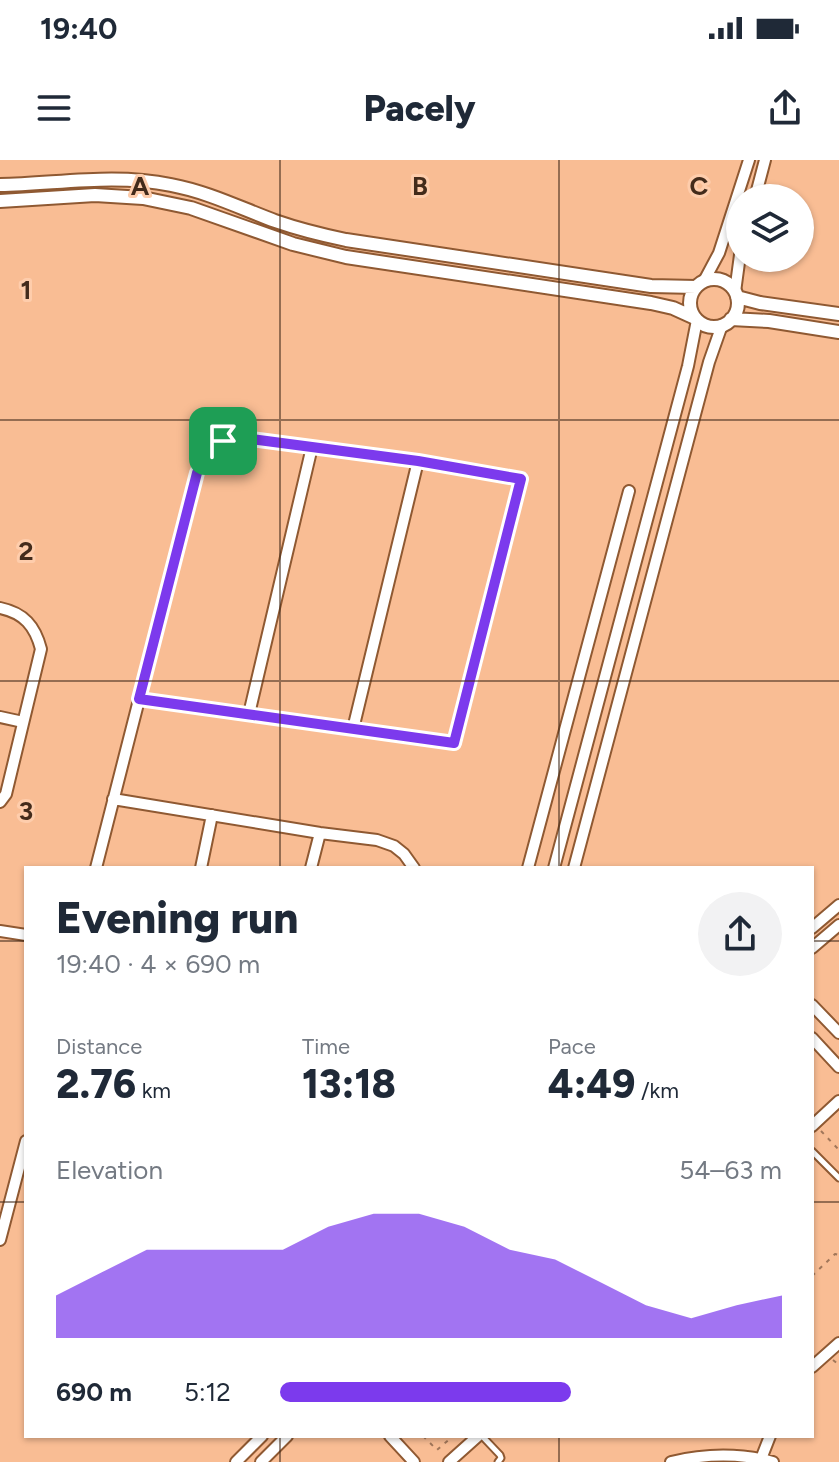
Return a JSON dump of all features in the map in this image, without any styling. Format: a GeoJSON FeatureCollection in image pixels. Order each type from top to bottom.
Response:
{"type":"FeatureCollection","features":[{"type":"Feature","properties":{"kind":"street"},"geometry":{"type":"LineString","coordinates":[[554,866],[688,366],[696,319],[691,312],[690,299],[719,253],[749,160]]}},
{"type":"Feature","properties":{"kind":"street"},"geometry":{"type":"LineString","coordinates":[[759,184],[765,160]]}},
{"type":"Feature","properties":{"kind":"street"},"geometry":{"type":"LineString","coordinates":[[0,185],[101,179],[169,184],[212,195],[300,229],[346,240],[651,286],[700,284],[718,279],[725,282],[736,295],[760,303],[839,314]]}},
{"type":"Feature","properties":{"kind":"street"},"geometry":{"type":"LineString","coordinates":[[0,201],[95,195],[167,202],[215,215],[293,244],[333,254],[651,303],[673,308],[709,327],[727,322],[769,321],[839,332]]}},
{"type":"Feature","properties":{"kind":"street"},"geometry":{"type":"LineString","coordinates":[[575,866],[709,362],[727,322],[735,313],[738,272]]}},
{"type":"Feature","properties":{"kind":"street"},"geometry":{"type":"LineString","coordinates":[[96,866],[113,799],[197,473],[211,449],[236,437],[418,461],[521,479],[454,743],[139,699]]}},
{"type":"Feature","properties":{"kind":"street"},"geometry":{"type":"LineString","coordinates":[[249,714],[312,447]]}},
{"type":"Feature","properties":{"kind":"street"},"geometry":{"type":"LineString","coordinates":[[353,729],[418,461]]}},
{"type":"Feature","properties":{"kind":"street"},"geometry":{"type":"LineString","coordinates":[[529,866],[629,491]]}},
{"type":"Feature","properties":{"kind":"street"},"geometry":{"type":"LineString","coordinates":[[0,608],[25,619],[36,632],[41,649],[6,794],[0,802]]}},
{"type":"Feature","properties":{"kind":"street"},"geometry":{"type":"LineString","coordinates":[[0,717],[23,722]]}},
{"type":"Feature","properties":{"kind":"street"},"geometry":{"type":"LineString","coordinates":[[113,799],[377,840],[394,846],[413,866]]}},
{"type":"Feature","properties":{"kind":"street"},"geometry":{"type":"LineString","coordinates":[[201,866],[212,815]]}},
{"type":"Feature","properties":{"kind":"street"},"geometry":{"type":"LineString","coordinates":[[566,819],[585,823]]}},
{"type":"Feature","properties":{"kind":"street"},"geometry":{"type":"LineString","coordinates":[[312,866],[320,833]]}},
{"type":"Feature","properties":{"kind":"street"},"geometry":{"type":"LineString","coordinates":[[814,926],[839,905]]}},
{"type":"Feature","properties":{"kind":"street"},"geometry":{"type":"LineString","coordinates":[[814,946],[839,925]]}},
{"type":"Feature","properties":{"kind":"street"},"geometry":{"type":"LineString","coordinates":[[0,931],[24,935]]}},
{"type":"Feature","properties":{"kind":"street"},"geometry":{"type":"LineString","coordinates":[[814,1007],[839,1033]]}},
{"type":"Feature","properties":{"kind":"street"},"geometry":{"type":"LineString","coordinates":[[814,1040],[839,1067]]}},
{"type":"Feature","properties":{"kind":"street"},"geometry":{"type":"LineString","coordinates":[[814,1124],[839,1101]]}},
{"type":"Feature","properties":{"kind":"street"},"geometry":{"type":"LineString","coordinates":[[0,1240],[24,1149]]}},
{"type":"Feature","properties":{"kind":"street"},"geometry":{"type":"LineString","coordinates":[[814,1365],[839,1343]]}},
{"type":"Feature","properties":{"kind":"street"},"geometry":{"type":"LineString","coordinates":[[236,1462],[260,1438]]}},
{"type":"Feature","properties":{"kind":"street"},"geometry":{"type":"LineString","coordinates":[[261,1462],[285,1438]]}},
{"type":"Feature","properties":{"kind":"street"},"geometry":{"type":"LineString","coordinates":[[392,1438],[414,1462]]}},
{"type":"Feature","properties":{"kind":"street"},"geometry":{"type":"LineString","coordinates":[[449,1462],[478,1438]]}},
{"type":"Feature","properties":{"kind":"street"},"geometry":{"type":"LineString","coordinates":[[671,1462],[703,1456],[767,1460],[770,1438]]}},
{"type":"Feature","properties":{"kind":"lane"},"geometry":{"type":"LineString","coordinates":[[814,1153],[839,1178]]}},
{"type":"Feature","properties":{"kind":"lane"},"geometry":{"type":"LineString","coordinates":[[482,1438],[500,1455],[498,1462]]}},
{"type":"Feature","properties":{"kind":"path"},"geometry":{"type":"LineString","coordinates":[[814,1126],[839,1150]]}},
{"type":"Feature","properties":{"kind":"path"},"geometry":{"type":"LineString","coordinates":[[814,1274],[835,1254],[839,1255]]}},
{"type":"Feature","properties":{"kind":"path"},"geometry":{"type":"LineString","coordinates":[[425,1438],[437,1450],[451,1438]]}},
{"type":"Feature","properties":{"kind":"route"},"geometry":{"type":"LineString","coordinates":[[236,437],[418,461],[521,479],[454,743],[139,699],[197,473],[202,460],[223,441],[236,437]]}}]}
